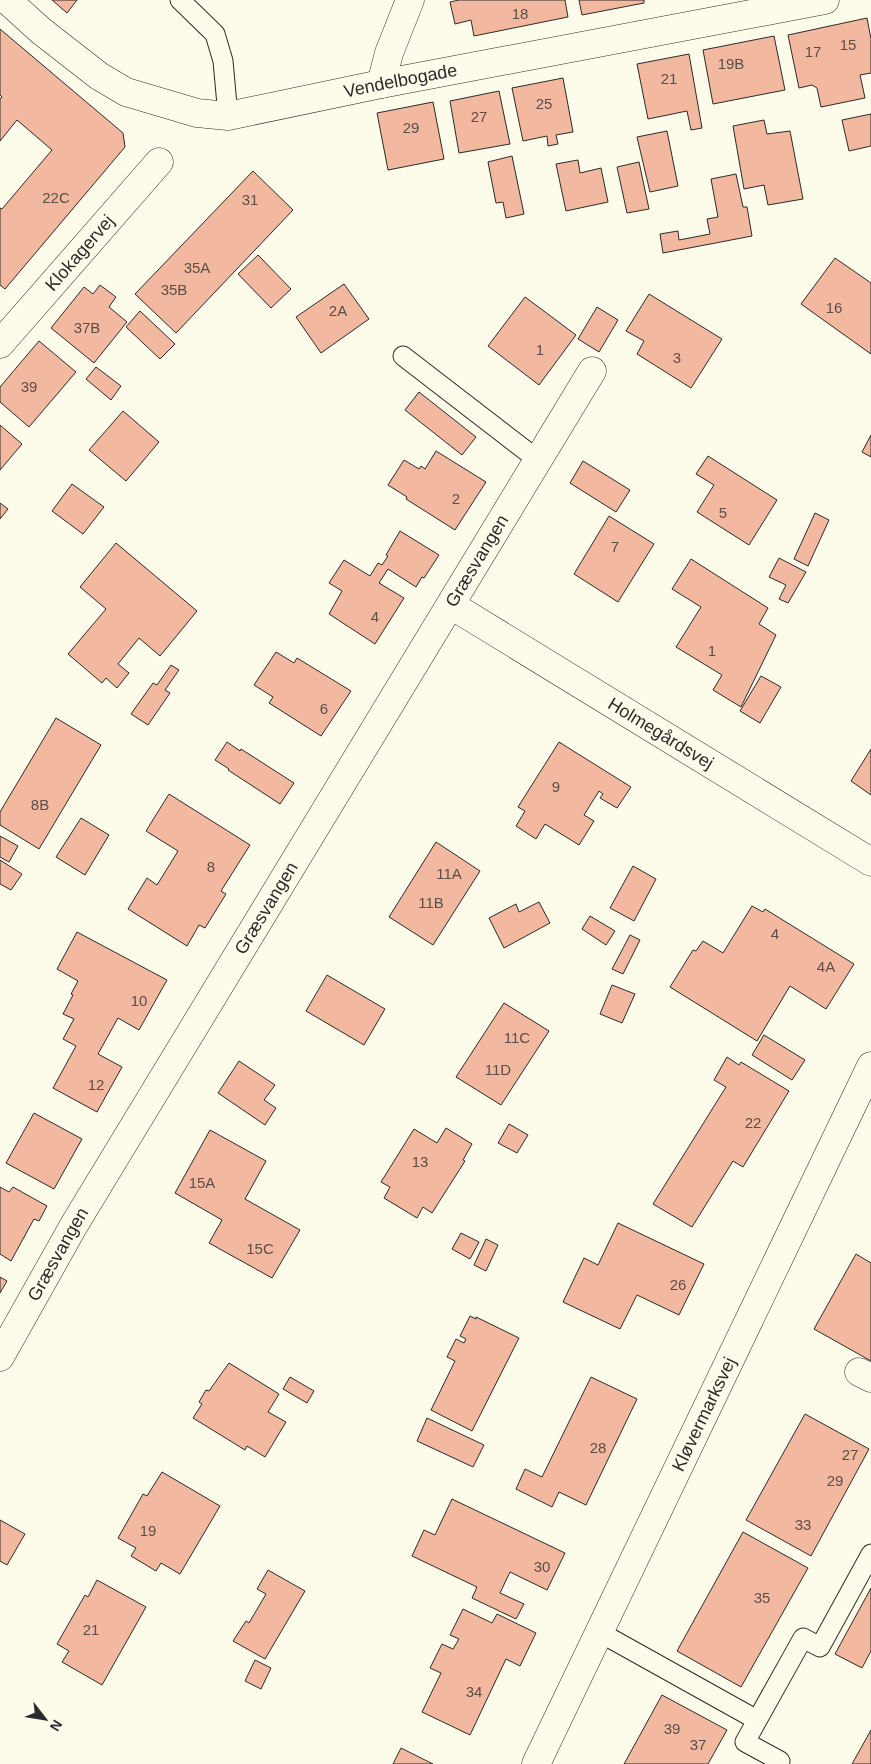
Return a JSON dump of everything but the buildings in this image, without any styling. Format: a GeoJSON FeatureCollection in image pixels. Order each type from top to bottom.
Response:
{"type":"FeatureCollection","features":[{"type":"Feature","properties":{"kind":"street","name":"Vendelbogade"},"geometry":{"type":"LineString","coordinates":[[7,0],[40,30],[99,76],[126,92],[197,113],[228,116],[382,84],[825,0]]}},
{"type":"Feature","properties":{"kind":"street"},"geometry":{"type":"LineString","coordinates":[[382,84],[389,53],[410,0]]}},
{"type":"Feature","properties":{"kind":"street","name":"Klokagervej"},"geometry":{"type":"LineString","coordinates":[[0,344],[158,162]]}},
{"type":"Feature","properties":{"kind":"street","name":"Græsvangen"},"geometry":{"type":"LineString","coordinates":[[0,1358],[74,1225],[592,371]]}},
{"type":"Feature","properties":{"kind":"street","name":"Holmegårdsvej"},"geometry":{"type":"LineString","coordinates":[[451,604],[871,862]]}},
{"type":"Feature","properties":{"kind":"street","name":"Kløvermarksvej"},"geometry":{"type":"LineString","coordinates":[[536,1764],[871,1066]]}},
{"type":"Feature","properties":{"kind":"lane"},"geometry":{"type":"LineString","coordinates":[[180,0],[215,34],[223,61],[228,116]]}},
{"type":"Feature","properties":{"kind":"lane"},"geometry":{"type":"LineString","coordinates":[[403,356],[538,460]]}},
{"type":"Feature","properties":{"kind":"lane"},"geometry":{"type":"LineString","coordinates":[[780,1761],[745,1742],[803,1638],[820,1647],[871,1554]]}},
{"type":"Feature","properties":{"kind":"lane"},"geometry":{"type":"LineString","coordinates":[[599,1632],[758,1720]]}}]}
